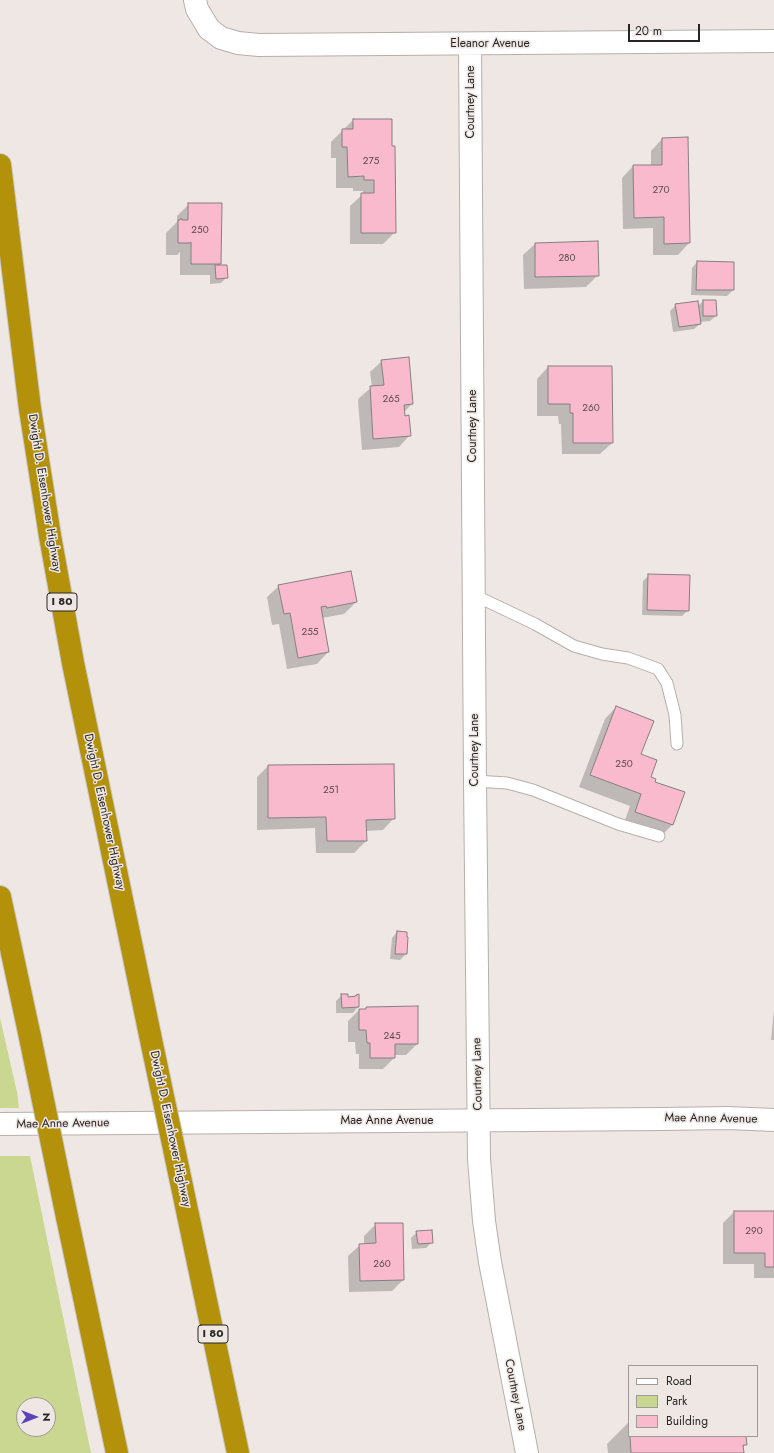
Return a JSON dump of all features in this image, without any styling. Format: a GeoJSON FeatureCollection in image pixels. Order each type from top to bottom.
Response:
{"type":"FeatureCollection","features":[{"type":"Feature","properties":{"kind":"highway","name":"Dwight D. Eisenhower Highway"},"geometry":{"type":"LineString","coordinates":[[0,165],[30,409],[50,536],[73,663],[238,1453]]}},
{"type":"Feature","properties":{"kind":"highway"},"geometry":{"type":"LineString","coordinates":[[0,898],[116,1453]]}},
{"type":"Feature","properties":{"kind":"street","name":"Eleanor Avenue"},"geometry":{"type":"LineString","coordinates":[[195,0],[197,9],[209,29],[221,38],[238,43],[259,45],[774,41]]}},
{"type":"Feature","properties":{"kind":"street","name":"Courtney Lane"},"geometry":{"type":"LineString","coordinates":[[470,44],[478,1121],[481,1185],[490,1262],[527,1453]]}},
{"type":"Feature","properties":{"kind":"street","name":"Mae Anne Avenue"},"geometry":{"type":"LineString","coordinates":[[0,1124],[720,1118],[774,1120]]}},
{"type":"Feature","properties":{"kind":"lane"},"geometry":{"type":"LineString","coordinates":[[474,595],[534,624],[574,646],[602,654],[628,658],[658,669],[666,683],[674,715],[677,744]]}},
{"type":"Feature","properties":{"kind":"lane"},"geometry":{"type":"LineString","coordinates":[[475,781],[507,783],[533,790],[618,824],[658,836]]}},
{"type":"Feature","properties":{"kind":"green space"},"geometry":{"type":"Polygon","coordinates":[[[0,1018],[17,1092],[19,1108],[0,1108],[0,1018]]]}},
{"type":"Feature","properties":{"kind":"green space"},"geometry":{"type":"Polygon","coordinates":[[[0,1156],[30,1156],[91,1453],[0,1453],[0,1156]]]}},
{"type":"Feature","properties":{"kind":"building"},"geometry":{"type":"Polygon","coordinates":[[[353,119],[392,119],[392,146],[395,146],[396,233],[361,233],[361,193],[374,193],[374,180],[364,180],[364,176],[348,177],[347,147],[342,147],[342,129],[353,129],[353,119]]]}},
{"type":"Feature","properties":{"kind":"building"},"geometry":{"type":"Polygon","coordinates":[[[688,137],[690,243],[664,244],[664,217],[634,218],[633,165],[662,165],[662,138],[688,137]]]}},
{"type":"Feature","properties":{"kind":"building"},"geometry":{"type":"Polygon","coordinates":[[[188,203],[222,203],[221,264],[191,264],[191,242],[178,243],[178,220],[188,220],[188,203]]]}},
{"type":"Feature","properties":{"kind":"building"},"geometry":{"type":"Polygon","coordinates":[[[598,241],[599,276],[535,277],[535,243],[598,241]]]}},
{"type":"Feature","properties":{"kind":"building"},"geometry":{"type":"Polygon","coordinates":[[[697,261],[734,262],[734,290],[696,290],[697,261]]]}},
{"type":"Feature","properties":{"kind":"building"},"geometry":{"type":"Polygon","coordinates":[[[215,265],[227,265],[228,278],[216,279],[215,265]]]}},
{"type":"Feature","properties":{"kind":"building"},"geometry":{"type":"Polygon","coordinates":[[[703,300],[716,300],[717,316],[703,316],[703,300]]]}},
{"type":"Feature","properties":{"kind":"building"},"geometry":{"type":"Polygon","coordinates":[[[698,301],[701,324],[679,327],[675,304],[698,301]]]}},
{"type":"Feature","properties":{"kind":"building"},"geometry":{"type":"Polygon","coordinates":[[[409,357],[413,404],[404,405],[405,416],[409,415],[411,436],[373,439],[370,386],[384,385],[381,360],[409,357]]]}},
{"type":"Feature","properties":{"kind":"building"},"geometry":{"type":"Polygon","coordinates":[[[548,366],[612,366],[613,443],[573,443],[573,413],[570,413],[570,404],[548,404],[548,366]]]}},
{"type":"Feature","properties":{"kind":"building"},"geometry":{"type":"Polygon","coordinates":[[[351,571],[357,602],[327,608],[326,606],[321,607],[329,652],[298,658],[290,613],[284,614],[278,585],[351,571]]]}},
{"type":"Feature","properties":{"kind":"building"},"geometry":{"type":"Polygon","coordinates":[[[648,574],[690,575],[689,611],[647,610],[648,574]]]}},
{"type":"Feature","properties":{"kind":"building"},"geometry":{"type":"Polygon","coordinates":[[[616,706],[654,721],[641,754],[657,760],[651,777],[656,779],[655,782],[685,792],[673,825],[635,812],[641,794],[590,775],[616,706]]]}},
{"type":"Feature","properties":{"kind":"building"},"geometry":{"type":"Polygon","coordinates":[[[394,764],[395,819],[366,820],[367,841],[327,841],[326,817],[268,818],[268,765],[394,764]]]}},
{"type":"Feature","properties":{"kind":"building"},"geometry":{"type":"Polygon","coordinates":[[[397,931],[407,932],[407,954],[395,954],[397,931]]]}},
{"type":"Feature","properties":{"kind":"building"},"geometry":{"type":"Polygon","coordinates":[[[341,994],[348,994],[348,997],[359,994],[359,1007],[342,1008],[341,994]]]}},
{"type":"Feature","properties":{"kind":"building"},"geometry":{"type":"Polygon","coordinates":[[[418,1006],[418,1044],[395,1044],[395,1058],[370,1058],[370,1043],[367,1043],[366,1030],[359,1030],[359,1009],[366,1009],[366,1007],[418,1006]]]}},
{"type":"Feature","properties":{"kind":"building"},"geometry":{"type":"Polygon","coordinates":[[[734,1211],[774,1211],[774,1267],[765,1267],[765,1253],[734,1253],[734,1211]]]}},
{"type":"Feature","properties":{"kind":"building"},"geometry":{"type":"Polygon","coordinates":[[[375,1223],[403,1223],[404,1280],[360,1281],[359,1244],[376,1243],[375,1223]]]}},
{"type":"Feature","properties":{"kind":"building"},"geometry":{"type":"Polygon","coordinates":[[[432,1230],[433,1243],[418,1244],[416,1231],[432,1230]]]}},
{"type":"Feature","properties":{"kind":"building"},"geometry":{"type":"Polygon","coordinates":[[[630,1437],[746,1437],[747,1445],[743,1445],[744,1453],[631,1453],[630,1437]]]}}]}
